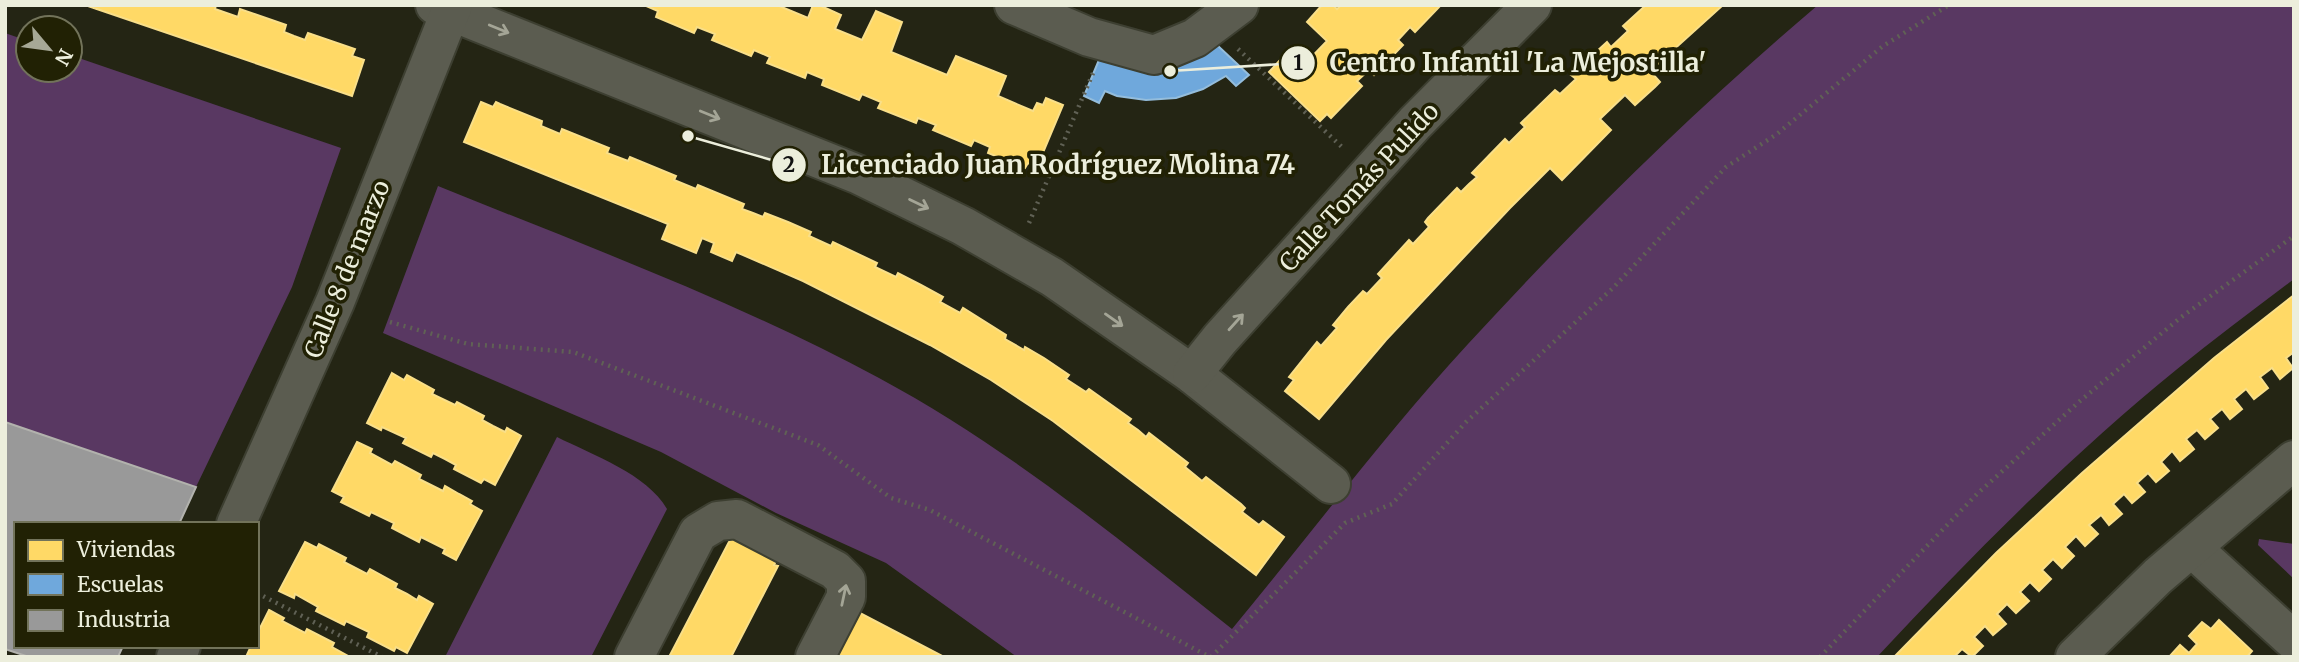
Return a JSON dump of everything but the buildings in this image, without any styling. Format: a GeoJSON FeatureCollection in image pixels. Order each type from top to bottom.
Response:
{"type":"FeatureCollection","features":[{"type":"Feature","properties":{"kind":"street"},"geometry":{"type":"LineString","coordinates":[[1014,5],[1107,42],[1154,55],[1195,38],[1226,15]]}},
{"type":"Feature","properties":{"kind":"street","name":"Calle Tomás Pulido"},"geometry":{"type":"LineString","coordinates":[[1192,374],[1220,339],[1415,124],[1532,5]]}},
{"type":"Feature","properties":{"kind":"street"},"geometry":{"type":"LineString","coordinates":[[446,7],[857,174],[963,226],[1052,277],[1192,374],[1331,484]]}},
{"type":"Feature","properties":{"kind":"street","name":"Calle 8 de marzo"},"geometry":{"type":"LineString","coordinates":[[237,522],[335,302],[446,7]]}},
{"type":"Feature","properties":{"kind":"street"},"geometry":{"type":"LineString","coordinates":[[2075,657],[2192,548],[2294,460]]}},
{"type":"Feature","properties":{"kind":"street"},"geometry":{"type":"LineString","coordinates":[[634,657],[698,533],[718,521],[737,519],[835,570],[846,581],[846,597],[815,657]]}},
{"type":"Feature","properties":{"kind":"street"},"geometry":{"type":"LineString","coordinates":[[2192,548],[2294,641]]}},
{"type":"Feature","properties":{"kind":"path"},"geometry":{"type":"LineString","coordinates":[[390,322],[468,344],[573,352],[818,445],[891,498],[930,510],[1211,657],[1345,523],[1392,504],[1466,422],[1613,288],[1726,167],[1777,134],[1883,46],[1949,5]]}},
{"type":"Feature","properties":{"kind":"path"},"geometry":{"type":"LineString","coordinates":[[1226,15],[1370,174]]}},
{"type":"Feature","properties":{"kind":"path"},"geometry":{"type":"LineString","coordinates":[[1015,256],[1107,42]]}},
{"type":"Feature","properties":{"kind":"path"},"geometry":{"type":"LineString","coordinates":[[1820,657],[1976,494],[2080,401],[2180,318],[2294,236]]}},
{"type":"Feature","properties":{"kind":"path"},"geometry":{"type":"LineString","coordinates":[[259,594],[382,657]]}},
{"type":"Feature","properties":{"kind":"shaded area"},"geometry":{"type":"Polygon","coordinates":[[[1818,5],[2294,5],[2294,279],[2176,370],[2097,437],[1948,582],[1877,657],[1017,657],[886,563],[776,513],[661,452],[383,333],[438,186],[717,300],[826,350],[879,378],[1017,464],[1104,528],[1232,629],[1407,413],[1510,299],[1594,212],[1682,127],[1818,5]]]}},
{"type":"Feature","properties":{"kind":"shaded area"},"geometry":{"type":"Polygon","coordinates":[[[5,33],[14,36],[14,84],[84,84],[84,60],[341,148],[292,287],[196,487],[5,422],[5,33]]]}},
{"type":"Feature","properties":{"kind":"shaded area"},"geometry":{"type":"Polygon","coordinates":[[[557,437],[633,476],[658,497],[667,509],[591,657],[445,657],[557,437]]]}},
{"type":"Feature","properties":{"kind":"shaded area"},"geometry":{"type":"Polygon","coordinates":[[[2259,539],[2294,544],[2294,579],[2258,545],[2259,539]]]}},
{"type":"Feature","properties":{"kind":"place","name":"Centro Infantil 'La Mejostilla'"},"geometry":{"type":"Point","coordinates":[1170,71]}},
{"type":"Feature","properties":{"kind":"place","name":"Licenciado Juan Rodríguez Molina 74"},"geometry":{"type":"Point","coordinates":[688,136]}}]}
